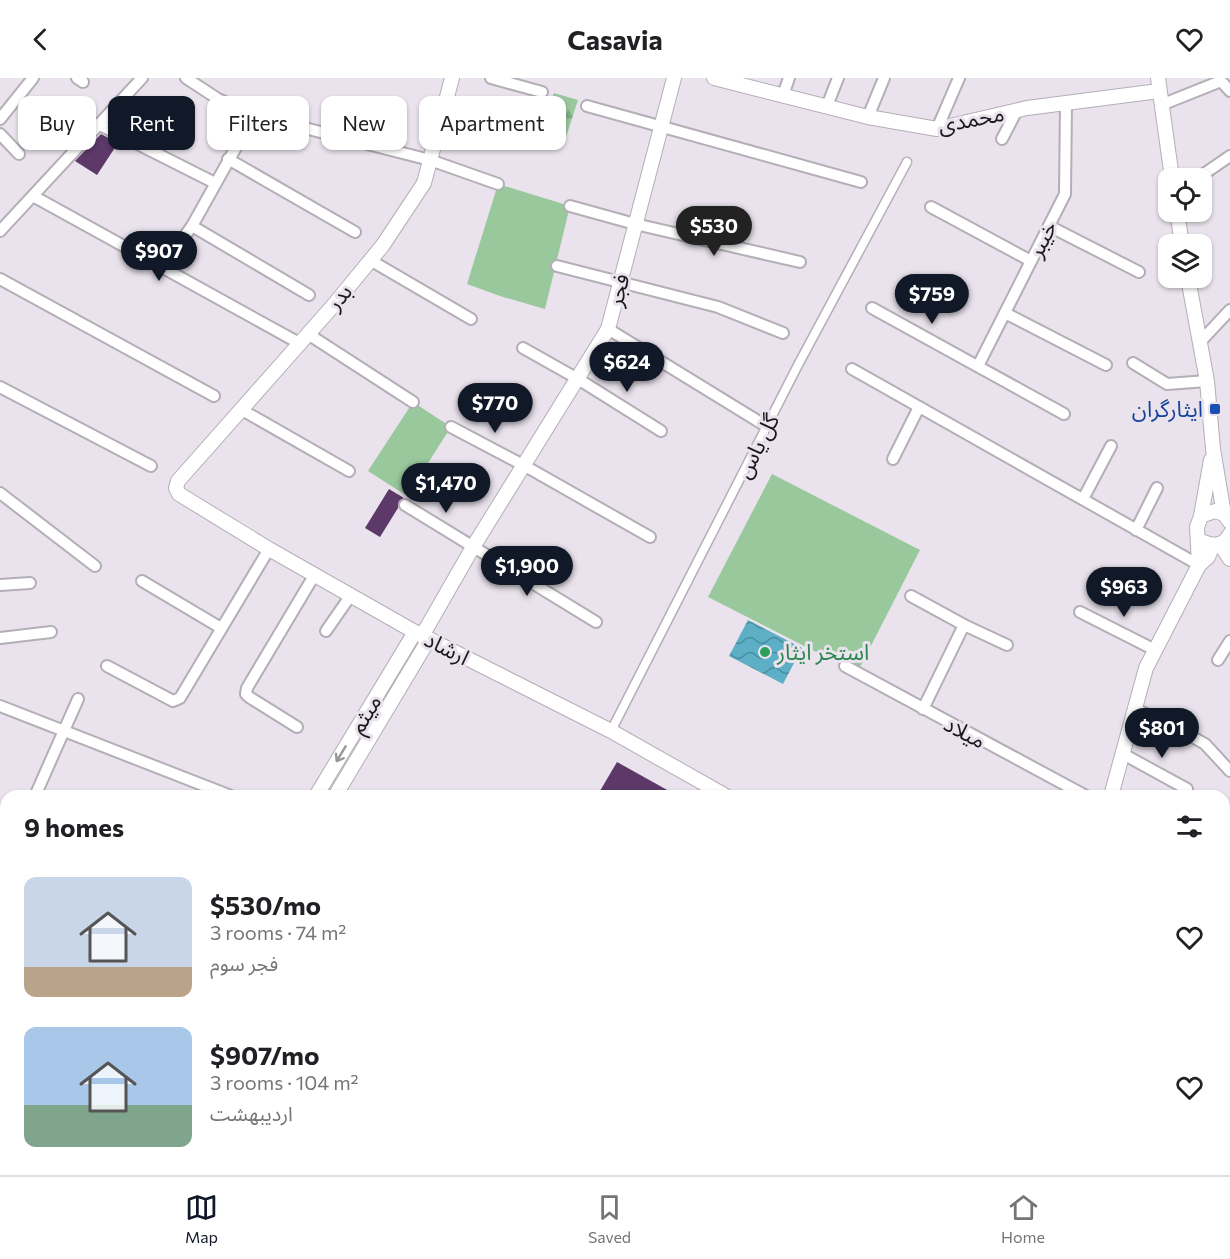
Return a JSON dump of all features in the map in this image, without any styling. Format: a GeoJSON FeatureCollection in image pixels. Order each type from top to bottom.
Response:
{"type":"FeatureCollection","features":[{"type":"Feature","properties":{"kind":"street"},"geometry":{"type":"LineString","coordinates":[[0,119],[30,82],[17,78]]}},
{"type":"Feature","properties":{"kind":"street"},"geometry":{"type":"LineString","coordinates":[[0,231],[142,78]]}},
{"type":"Feature","properties":{"kind":"street"},"geometry":{"type":"LineString","coordinates":[[186,78],[213,96]]}},
{"type":"Feature","properties":{"kind":"street","name":"بدر"},"geometry":{"type":"LineString","coordinates":[[176,488],[178,481],[383,245],[424,183],[452,78]]}},
{"type":"Feature","properties":{"kind":"street"},"geometry":{"type":"LineString","coordinates":[[492,78],[542,92]]}},
{"type":"Feature","properties":{"kind":"street","name":"فجر"},"geometry":{"type":"LineString","coordinates":[[422,636],[473,547],[608,329],[674,78]]}},
{"type":"Feature","properties":{"kind":"street","name":"محمدی"},"geometry":{"type":"LineString","coordinates":[[714,78],[743,82],[868,117],[937,129],[1017,110],[1066,103],[1159,84]]}},
{"type":"Feature","properties":{"kind":"street"},"geometry":{"type":"LineString","coordinates":[[783,95],[789,78]]}},
{"type":"Feature","properties":{"kind":"street"},"geometry":{"type":"LineString","coordinates":[[827,106],[838,78]]}},
{"type":"Feature","properties":{"kind":"street"},"geometry":{"type":"LineString","coordinates":[[868,117],[884,78]]}},
{"type":"Feature","properties":{"kind":"street"},"geometry":{"type":"LineString","coordinates":[[937,129],[959,78]]}},
{"type":"Feature","properties":{"kind":"street"},"geometry":{"type":"LineString","coordinates":[[1161,105],[1221,81],[1230,91]]}},
{"type":"Feature","properties":{"kind":"street"},"geometry":{"type":"LineString","coordinates":[[1159,84],[1170,168]]}},
{"type":"Feature","properties":{"kind":"street","name":"خیبر"},"geometry":{"type":"LineString","coordinates":[[978,366],[1065,194],[1066,103]]}},
{"type":"Feature","properties":{"kind":"street"},"geometry":{"type":"LineString","coordinates":[[587,106],[861,182]]}},
{"type":"Feature","properties":{"kind":"street"},"geometry":{"type":"LineString","coordinates":[[1002,139],[1017,110]]}},
{"type":"Feature","properties":{"kind":"street"},"geometry":{"type":"LineString","coordinates":[[98,124],[215,183]]}},
{"type":"Feature","properties":{"kind":"street"},"geometry":{"type":"LineString","coordinates":[[309,129],[430,160],[498,184]]}},
{"type":"Feature","properties":{"kind":"street"},"geometry":{"type":"LineString","coordinates":[[0,134],[19,154]]}},
{"type":"Feature","properties":{"kind":"street"},"geometry":{"type":"LineString","coordinates":[[162,267],[192,226],[233,150]]}},
{"type":"Feature","properties":{"kind":"street"},"geometry":{"type":"LineString","coordinates":[[1212,168],[1230,156]]}},
{"type":"Feature","properties":{"kind":"street"},"geometry":{"type":"LineString","coordinates":[[228,159],[355,232]]}},
{"type":"Feature","properties":{"kind":"street","name":"گل یاس"},"geometry":{"type":"LineString","coordinates":[[610,731],[766,426],[907,162]]}},
{"type":"Feature","properties":{"kind":"street"},"geometry":{"type":"LineString","coordinates":[[33,196],[162,267],[303,339],[413,402]]}},
{"type":"Feature","properties":{"kind":"street"},"geometry":{"type":"LineString","coordinates":[[570,206],[635,224],[800,262]]}},
{"type":"Feature","properties":{"kind":"street"},"geometry":{"type":"LineString","coordinates":[[931,207],[1031,261]]}},
{"type":"Feature","properties":{"kind":"street"},"geometry":{"type":"LineString","coordinates":[[192,226],[309,295]]}},
{"type":"Feature","properties":{"kind":"street"},"geometry":{"type":"LineString","coordinates":[[1049,226],[1139,272]]}},
{"type":"Feature","properties":{"kind":"street"},"geometry":{"type":"LineString","coordinates":[[370,260],[471,319]]}},
{"type":"Feature","properties":{"kind":"street"},"geometry":{"type":"LineString","coordinates":[[557,266],[718,307],[783,333]]}},
{"type":"Feature","properties":{"kind":"street"},"geometry":{"type":"LineString","coordinates":[[0,279],[214,396]]}},
{"type":"Feature","properties":{"kind":"street"},"geometry":{"type":"LineString","coordinates":[[1190,288],[1207,381],[1213,449],[1228,518]]}},
{"type":"Feature","properties":{"kind":"street"},"geometry":{"type":"LineString","coordinates":[[872,308],[1064,414]]}},
{"type":"Feature","properties":{"kind":"street"},"geometry":{"type":"LineString","coordinates":[[1200,342],[1230,310]]}},
{"type":"Feature","properties":{"kind":"street"},"geometry":{"type":"LineString","coordinates":[[1005,313],[1106,365]]}},
{"type":"Feature","properties":{"kind":"street"},"geometry":{"type":"LineString","coordinates":[[608,329],[766,426]]}},
{"type":"Feature","properties":{"kind":"street"},"geometry":{"type":"LineString","coordinates":[[523,348],[661,431]]}},
{"type":"Feature","properties":{"kind":"street"},"geometry":{"type":"LineString","coordinates":[[1133,363],[1167,384],[1207,381]]}},
{"type":"Feature","properties":{"kind":"street"},"geometry":{"type":"LineString","coordinates":[[852,369],[1199,565]]}},
{"type":"Feature","properties":{"kind":"street"},"geometry":{"type":"LineString","coordinates":[[0,387],[151,466]]}},
{"type":"Feature","properties":{"kind":"street"},"geometry":{"type":"LineString","coordinates":[[893,459],[919,407]]}},
{"type":"Feature","properties":{"kind":"street"},"geometry":{"type":"LineString","coordinates":[[242,410],[349,471]]}},
{"type":"Feature","properties":{"kind":"street"},"geometry":{"type":"LineString","coordinates":[[451,427],[525,465],[650,537]]}},
{"type":"Feature","properties":{"kind":"street"},"geometry":{"type":"LineString","coordinates":[[1083,499],[1111,446]]}},
{"type":"Feature","properties":{"kind":"street"},"geometry":{"type":"LineString","coordinates":[[1199,565],[1197,527],[1213,449]]}},
{"type":"Feature","properties":{"kind":"street","name":"ارشاد"},"geometry":{"type":"LineString","coordinates":[[176,488],[179,494],[269,549],[422,636],[610,731],[715,790]]}},
{"type":"Feature","properties":{"kind":"street"},"geometry":{"type":"LineString","coordinates":[[1136,530],[1157,489]]}},
{"type":"Feature","properties":{"kind":"street"},"geometry":{"type":"LineString","coordinates":[[0,493],[95,566]]}},
{"type":"Feature","properties":{"kind":"street"},"geometry":{"type":"LineString","coordinates":[[405,506],[596,622]]}},
{"type":"Feature","properties":{"kind":"street"},"geometry":{"type":"LineString","coordinates":[[1201,516],[1215,511],[1228,518]]}},
{"type":"Feature","properties":{"kind":"street"},"geometry":{"type":"LineString","coordinates":[[1197,533],[1203,541],[1224,541]]}},
{"type":"Feature","properties":{"kind":"street"},"geometry":{"type":"LineString","coordinates":[[1113,790],[1146,668],[1199,565],[1224,541]]}},
{"type":"Feature","properties":{"kind":"street"},"geometry":{"type":"LineString","coordinates":[[1224,541],[1230,559]]}},
{"type":"Feature","properties":{"kind":"street"},"geometry":{"type":"LineString","coordinates":[[107,666],[173,701],[180,698],[269,549]]}},
{"type":"Feature","properties":{"kind":"street"},"geometry":{"type":"LineString","coordinates":[[297,727],[249,697],[246,694],[246,688],[315,574]]}},
{"type":"Feature","properties":{"kind":"street"},"geometry":{"type":"LineString","coordinates":[[142,581],[221,628]]}},
{"type":"Feature","properties":{"kind":"street"},"geometry":{"type":"LineString","coordinates":[[0,585],[30,583]]}},
{"type":"Feature","properties":{"kind":"street"},"geometry":{"type":"LineString","coordinates":[[326,631],[351,595]]}},
{"type":"Feature","properties":{"kind":"street"},"geometry":{"type":"LineString","coordinates":[[911,596],[964,625],[1008,645]]}},
{"type":"Feature","properties":{"kind":"street"},"geometry":{"type":"LineString","coordinates":[[1080,612],[1155,650]]}},
{"type":"Feature","properties":{"kind":"street"},"geometry":{"type":"LineString","coordinates":[[923,709],[964,625]]}},
{"type":"Feature","properties":{"kind":"street"},"geometry":{"type":"LineString","coordinates":[[0,638],[51,632]]}},
{"type":"Feature","properties":{"kind":"street","name":"میثم"},"geometry":{"type":"LineString","coordinates":[[320,790],[405,648],[422,636]]}},
{"type":"Feature","properties":{"kind":"street","name":"میثم"},"geometry":{"type":"LineString","coordinates":[[339,790],[419,656],[422,636]]}},
{"type":"Feature","properties":{"kind":"street"},"geometry":{"type":"LineString","coordinates":[[1218,660],[1230,640]]}},
{"type":"Feature","properties":{"kind":"street"},"geometry":{"type":"LineString","coordinates":[[405,648],[418,649],[419,656]]}},
{"type":"Feature","properties":{"kind":"street","name":"میلاد"},"geometry":{"type":"LineString","coordinates":[[844,666],[1075,790]]}},
{"type":"Feature","properties":{"kind":"street"},"geometry":{"type":"LineString","coordinates":[[38,790],[78,699]]}},
{"type":"Feature","properties":{"kind":"street"},"geometry":{"type":"LineString","coordinates":[[0,706],[216,790]]}},
{"type":"Feature","properties":{"kind":"street"},"geometry":{"type":"LineString","coordinates":[[1135,709],[1205,744],[1230,771]]}},
{"type":"Feature","properties":{"kind":"street"},"geometry":{"type":"LineString","coordinates":[[1123,754],[1187,789]]}},
{"type":"Feature","properties":{"kind":"green space"},"geometry":{"type":"Polygon","coordinates":[[[566,96],[578,100],[566,137],[566,96]]]}},
{"type":"Feature","properties":{"kind":"green space"},"geometry":{"type":"Polygon","coordinates":[[[498,184],[570,206],[545,309],[467,284],[498,184]]]}},
{"type":"Feature","properties":{"kind":"green space"},"geometry":{"type":"Polygon","coordinates":[[[413,402],[451,427],[407,496],[368,471],[413,402]]]}},
{"type":"Feature","properties":{"kind":"green space"},"geometry":{"type":"Polygon","coordinates":[[[772,474],[920,550],[857,673],[708,597],[772,474]]]}},
{"type":"Feature","properties":{"kind":"water","name":"استخر ایثار"},"geometry":{"type":"Polygon","coordinates":[[[748,620],[802,648],[783,684],[729,656],[748,620]]]}},
{"type":"Feature","properties":{"kind":"building"},"geometry":{"type":"Polygon","coordinates":[[[101,134],[108,138],[108,150],[113,150],[97,175],[75,161],[86,150],[96,150],[96,139],[101,134]]]}},
{"type":"Feature","properties":{"kind":"building"},"geometry":{"type":"Polygon","coordinates":[[[389,489],[404,498],[399,501],[398,508],[380,537],[365,528],[389,489]]]}},
{"type":"Feature","properties":{"kind":"building"},"geometry":{"type":"Polygon","coordinates":[[[617,762],[667,790],[601,790],[617,762]]]}},
{"type":"Feature","properties":{"kind":"place","name":"ایثارگران"},"geometry":{"type":"Point","coordinates":[1215,409]}},
{"type":"Feature","properties":{"kind":"place","name":"استخر ایثار"},"geometry":{"type":"Point","coordinates":[765,652]}}]}
